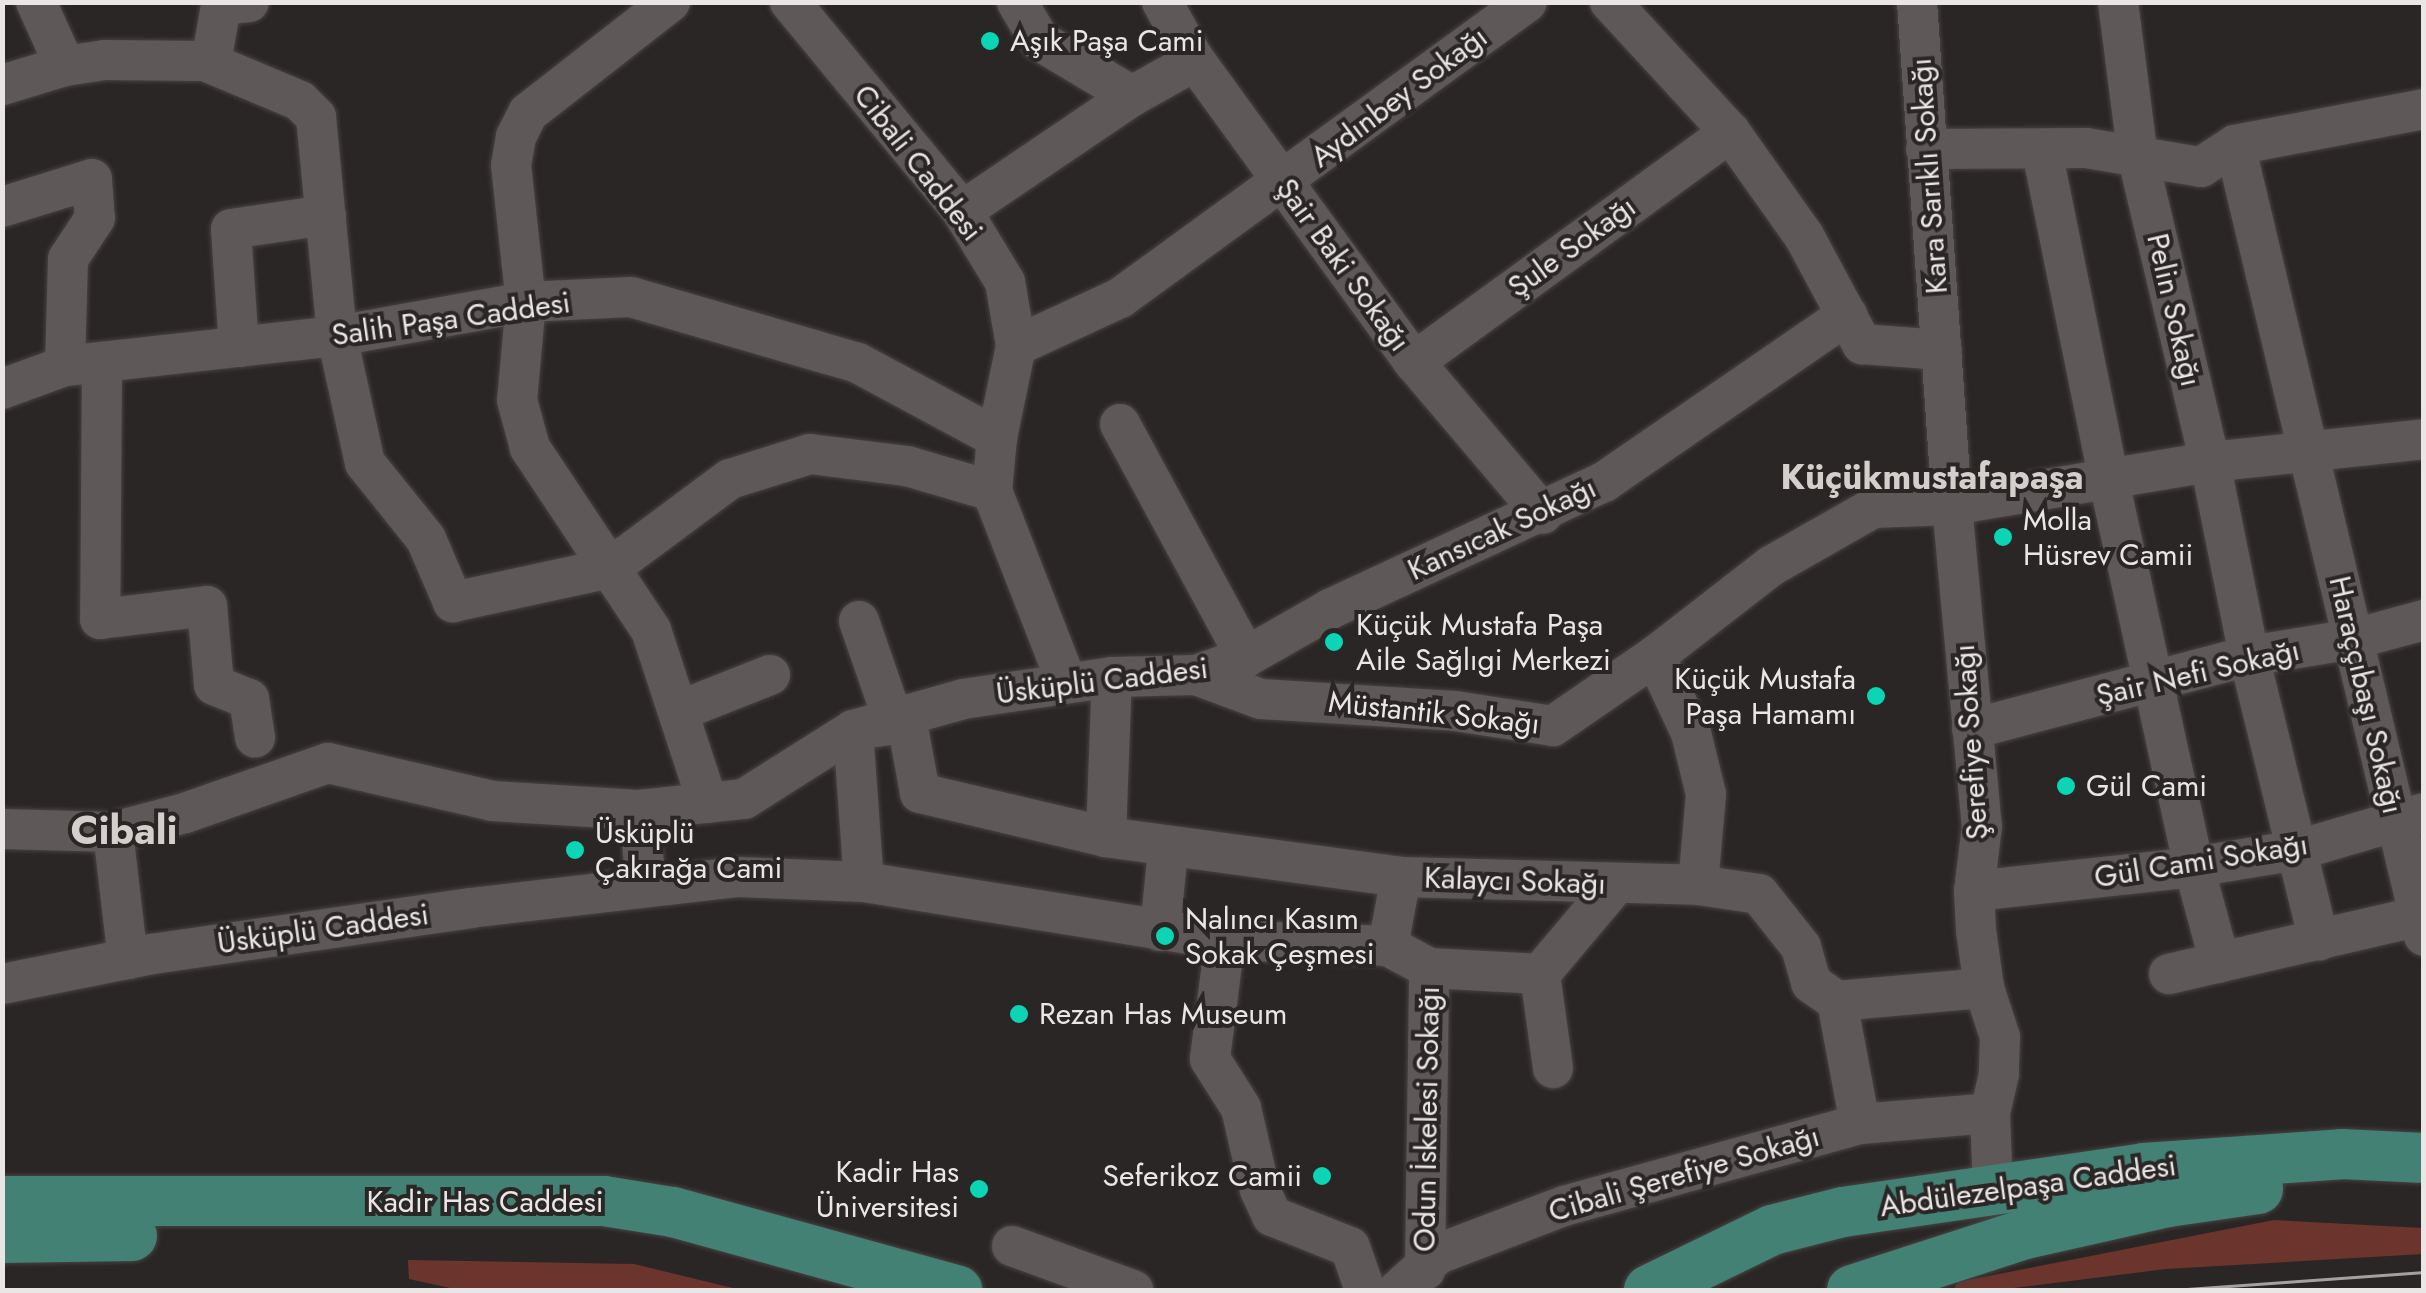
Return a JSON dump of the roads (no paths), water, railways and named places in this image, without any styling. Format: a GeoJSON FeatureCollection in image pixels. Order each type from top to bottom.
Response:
{"type":"FeatureCollection","features":[{"type":"Feature","properties":{"kind":"main road","name":"Abdülezelpaşa Caddesi"},"geometry":{"type":"LineString","coordinates":[[1649,1290],[1698,1275],[1772,1230],[1842,1212],[2211,1162],[2342,1154],[2424,1158]]}},
{"type":"Feature","properties":{"kind":"main road","name":"Abdülezelpaşa Caddesi"},"geometry":{"type":"LineString","coordinates":[[1852,1290],[1964,1251],[2168,1202],[2283,1188],[2424,1192]]}},
{"type":"Feature","properties":{"kind":"main road","name":"Kadir Has Caddesi"},"geometry":{"type":"LineString","coordinates":[[2,1201],[604,1200],[690,1216],[957,1290]]}},
{"type":"Feature","properties":{"kind":"main road","name":"Kadir Has Caddesi"},"geometry":{"type":"LineString","coordinates":[[2,1238],[613,1232],[704,1252],[838,1290]]}},
{"type":"Feature","properties":{"kind":"street"},"geometry":{"type":"LineString","coordinates":[[36,2],[65,66]]}},
{"type":"Feature","properties":{"kind":"street"},"geometry":{"type":"LineString","coordinates":[[211,63],[222,5],[248,2]]}},
{"type":"Feature","properties":{"kind":"street"},"geometry":{"type":"LineString","coordinates":[[670,2],[528,113],[516,137],[512,165],[526,302],[516,400],[530,448],[651,630],[708,804]]}},
{"type":"Feature","properties":{"kind":"street","name":"Cibali Caddesi"},"geometry":{"type":"LineString","coordinates":[[790,2],[962,211],[1005,282],[1016,346],[997,438],[992,490],[1067,683]]}},
{"type":"Feature","properties":{"kind":"street"},"geometry":{"type":"LineString","coordinates":[[1017,2],[1040,41],[1132,96]]}},
{"type":"Feature","properties":{"kind":"street","name":"Şair Baki Sokağı"},"geometry":{"type":"LineString","coordinates":[[1162,2],[1196,61],[1414,362],[1543,514]]}},
{"type":"Feature","properties":{"kind":"street","name":"Aydınbey Sokağı"},"geometry":{"type":"LineString","coordinates":[[1016,346],[1120,298],[1283,184],[1527,2]]}},
{"type":"Feature","properties":{"kind":"street"},"geometry":{"type":"LineString","coordinates":[[1610,2],[1730,132],[1804,236],[1862,344],[1942,350]]}},
{"type":"Feature","properties":{"kind":"street","name":"Pelin Sokağı"},"geometry":{"type":"LineString","coordinates":[[2118,2],[2138,158],[2210,462],[2248,656],[2319,941]]}},
{"type":"Feature","properties":{"kind":"street","name":"Kara Sarıklı Sokağı"},"geometry":{"type":"LineString","coordinates":[[1915,4],[1942,350]]}},
{"type":"Feature","properties":{"kind":"street"},"geometry":{"type":"LineString","coordinates":[[2,85],[65,66],[105,60],[211,63],[300,101],[316,117],[336,336],[365,464],[426,540],[453,602],[610,568],[730,479],[810,454],[907,466],[992,490]]}},
{"type":"Feature","properties":{"kind":"street"},"geometry":{"type":"LineString","coordinates":[[962,211],[1132,96],[1196,61]]}},
{"type":"Feature","properties":{"kind":"street"},"geometry":{"type":"LineString","coordinates":[[1926,149],[2086,148],[2201,167],[2235,145],[2424,108]]}},
{"type":"Feature","properties":{"kind":"street","name":"Şule Sokağı"},"geometry":{"type":"LineString","coordinates":[[1414,362],[1730,132]]}},
{"type":"Feature","properties":{"kind":"street","name":"Haraççıbaşı Sokağı"},"geometry":{"type":"LineString","coordinates":[[2235,145],[2354,639],[2410,818],[2421,922]]}},
{"type":"Feature","properties":{"kind":"street"},"geometry":{"type":"LineString","coordinates":[[2042,151],[2109,482],[2157,682],[2194,867],[2220,962]]}},
{"type":"Feature","properties":{"kind":"street"},"geometry":{"type":"LineString","coordinates":[[2,208],[92,179],[95,218],[68,258],[83,364],[100,619],[207,606],[214,685],[248,699],[255,738]]}},
{"type":"Feature","properties":{"kind":"street"},"geometry":{"type":"LineString","coordinates":[[239,348],[231,228],[326,215]]}},
{"type":"Feature","properties":{"kind":"street","name":"Salih Paşa Caddesi"},"geometry":{"type":"LineString","coordinates":[[2,390],[83,364],[336,336],[526,302],[631,297],[858,363],[997,438]]}},
{"type":"Feature","properties":{"kind":"street","name":"Kansıcak Sokağı"},"geometry":{"type":"LineString","coordinates":[[1246,658],[1330,608],[1520,518],[1543,514],[1604,482],[1847,315]]}},
{"type":"Feature","properties":{"kind":"street","name":"Şerefiye Sokağı"},"geometry":{"type":"LineString","coordinates":[[1942,350],[1952,505],[1982,826],[1974,891],[1984,988],[2000,1037],[1999,1074],[1990,1113],[1993,1190]]}},
{"type":"Feature","properties":{"kind":"street"},"geometry":{"type":"LineString","coordinates":[[1120,424],[1246,658]]}},
{"type":"Feature","properties":{"kind":"street","name":"Müstantik Sokağı"},"geometry":{"type":"LineString","coordinates":[[1196,675],[1261,699],[1455,711],[1553,726],[1655,656],[1771,566],[1874,508],[1952,505],[2109,482],[2210,462],[2308,455],[2424,439]]}},
{"type":"Feature","properties":{"kind":"street","name":"Şair Nefi Sokağı"},"geometry":{"type":"LineString","coordinates":[[1972,729],[2248,656],[2354,639],[2424,620]]}},
{"type":"Feature","properties":{"kind":"street"},"geometry":{"type":"LineString","coordinates":[[859,621],[893,719]]}},
{"type":"Feature","properties":{"kind":"street"},"geometry":{"type":"LineString","coordinates":[[1655,656],[1690,734],[1706,794],[1698,885]]}},
{"type":"Feature","properties":{"kind":"street","name":"Üsküplü Caddesi"},"geometry":{"type":"LineString","coordinates":[[2,830],[113,832],[185,813],[328,762],[492,801],[639,810],[744,800],[853,730],[962,699],[1112,678],[1196,675],[1246,658]]}},
{"type":"Feature","properties":{"kind":"street"},"geometry":{"type":"LineString","coordinates":[[679,712],[770,675]]}},
{"type":"Feature","properties":{"kind":"street"},"geometry":{"type":"LineString","coordinates":[[1106,837],[1112,678]]}},
{"type":"Feature","properties":{"kind":"street","name":"Kalaycı Sokağı"},"geometry":{"type":"LineString","coordinates":[[853,730],[907,722],[920,793],[1106,837],[1401,877],[1615,886],[1698,885],[1758,894],[1801,947],[1824,992],[1860,1124]]}},
{"type":"Feature","properties":{"kind":"street"},"geometry":{"type":"LineString","coordinates":[[853,730],[864,882]]}},
{"type":"Feature","properties":{"kind":"street"},"geometry":{"type":"LineString","coordinates":[[639,810],[646,886]]}},
{"type":"Feature","properties":{"kind":"street","name":"Gül Cami Sokağı"},"geometry":{"type":"LineString","coordinates":[[1974,891],[2194,867],[2298,850],[2410,818]]}},
{"type":"Feature","properties":{"kind":"street"},"geometry":{"type":"LineString","coordinates":[[113,832],[128,959]]}},
{"type":"Feature","properties":{"kind":"street"},"geometry":{"type":"LineString","coordinates":[[1160,931],[1168,848]]}},
{"type":"Feature","properties":{"kind":"street","name":"Üsküplü Caddesi"},"geometry":{"type":"LineString","coordinates":[[2,984],[128,959],[646,886],[738,877],[864,882],[1225,940],[1388,946]]}},
{"type":"Feature","properties":{"kind":"street"},"geometry":{"type":"LineString","coordinates":[[1401,877],[1388,946],[1429,968],[1540,974]]}},
{"type":"Feature","properties":{"kind":"street"},"geometry":{"type":"LineString","coordinates":[[1553,1068],[1540,974],[1615,886]]}},
{"type":"Feature","properties":{"kind":"street"},"geometry":{"type":"LineString","coordinates":[[2169,974],[2421,922]]}},
{"type":"Feature","properties":{"kind":"street"},"geometry":{"type":"LineString","coordinates":[[1225,940],[1210,1059],[1241,1108],[1260,1190],[1272,1216],[1350,1247],[1366,1290]]}},
{"type":"Feature","properties":{"kind":"street","name":"Odun İskelesi Sokağı"},"geometry":{"type":"LineString","coordinates":[[1411,1280],[1429,968]]}},
{"type":"Feature","properties":{"kind":"street"},"geometry":{"type":"LineString","coordinates":[[1824,992],[1984,988]]}},
{"type":"Feature","properties":{"kind":"street","name":"Cibali Şerefiye Sokağı"},"geometry":{"type":"LineString","coordinates":[[1411,1280],[1438,1254],[1564,1206],[1860,1124],[1990,1113]]}},
{"type":"Feature","properties":{"kind":"street"},"geometry":{"type":"LineString","coordinates":[[1012,1246],[1133,1290]]}},
{"type":"Feature","properties":{"kind":"tram line"},"geometry":{"type":"LineString","coordinates":[[2173,1290],[2424,1272]]}},
{"type":"Feature","properties":{"kind":"tram line"},"geometry":{"type":"LineString","coordinates":[[2410,1290],[2424,1289]]}},
{"type":"Feature","properties":{"kind":"place","name":"Aşık Paşa Cami"},"geometry":{"type":"Point","coordinates":[990,41]}},
{"type":"Feature","properties":{"kind":"place","name":"Molla Hüsrev Camii"},"geometry":{"type":"Point","coordinates":[2003,537]}},
{"type":"Feature","properties":{"kind":"place","name":"Küçük Mustafa Paşa Aile Sağlıgi Merkezi"},"geometry":{"type":"Point","coordinates":[1334,642]}},
{"type":"Feature","properties":{"kind":"place","name":"Küçük Mustafa Paşa Hamamı"},"geometry":{"type":"Point","coordinates":[1876,696]}},
{"type":"Feature","properties":{"kind":"place","name":"Gül Cami"},"geometry":{"type":"Point","coordinates":[2066,786]}},
{"type":"Feature","properties":{"kind":"place","name":"Üsküplü Çakırağa Cami"},"geometry":{"type":"Point","coordinates":[575,850]}},
{"type":"Feature","properties":{"kind":"place","name":"Nalıncı Kasım Sokak Çeşmesi"},"geometry":{"type":"Point","coordinates":[1165,936]}},
{"type":"Feature","properties":{"kind":"place","name":"Rezan Has Museum"},"geometry":{"type":"Point","coordinates":[1019,1014]}},
{"type":"Feature","properties":{"kind":"place","name":"Seferikoz Camii"},"geometry":{"type":"Point","coordinates":[1322,1176]}},
{"type":"Feature","properties":{"kind":"place","name":"Kadir Has Üniversitesi"},"geometry":{"type":"Point","coordinates":[979,1189]}},
{"type":"Feature","properties":{"kind":"district","name":"Küçükmustafapaşa"},"geometry":{"type":"Point","coordinates":[1932,477]}},
{"type":"Feature","properties":{"kind":"district","name":"Cibali"},"geometry":{"type":"Point","coordinates":[124,830]}}]}
